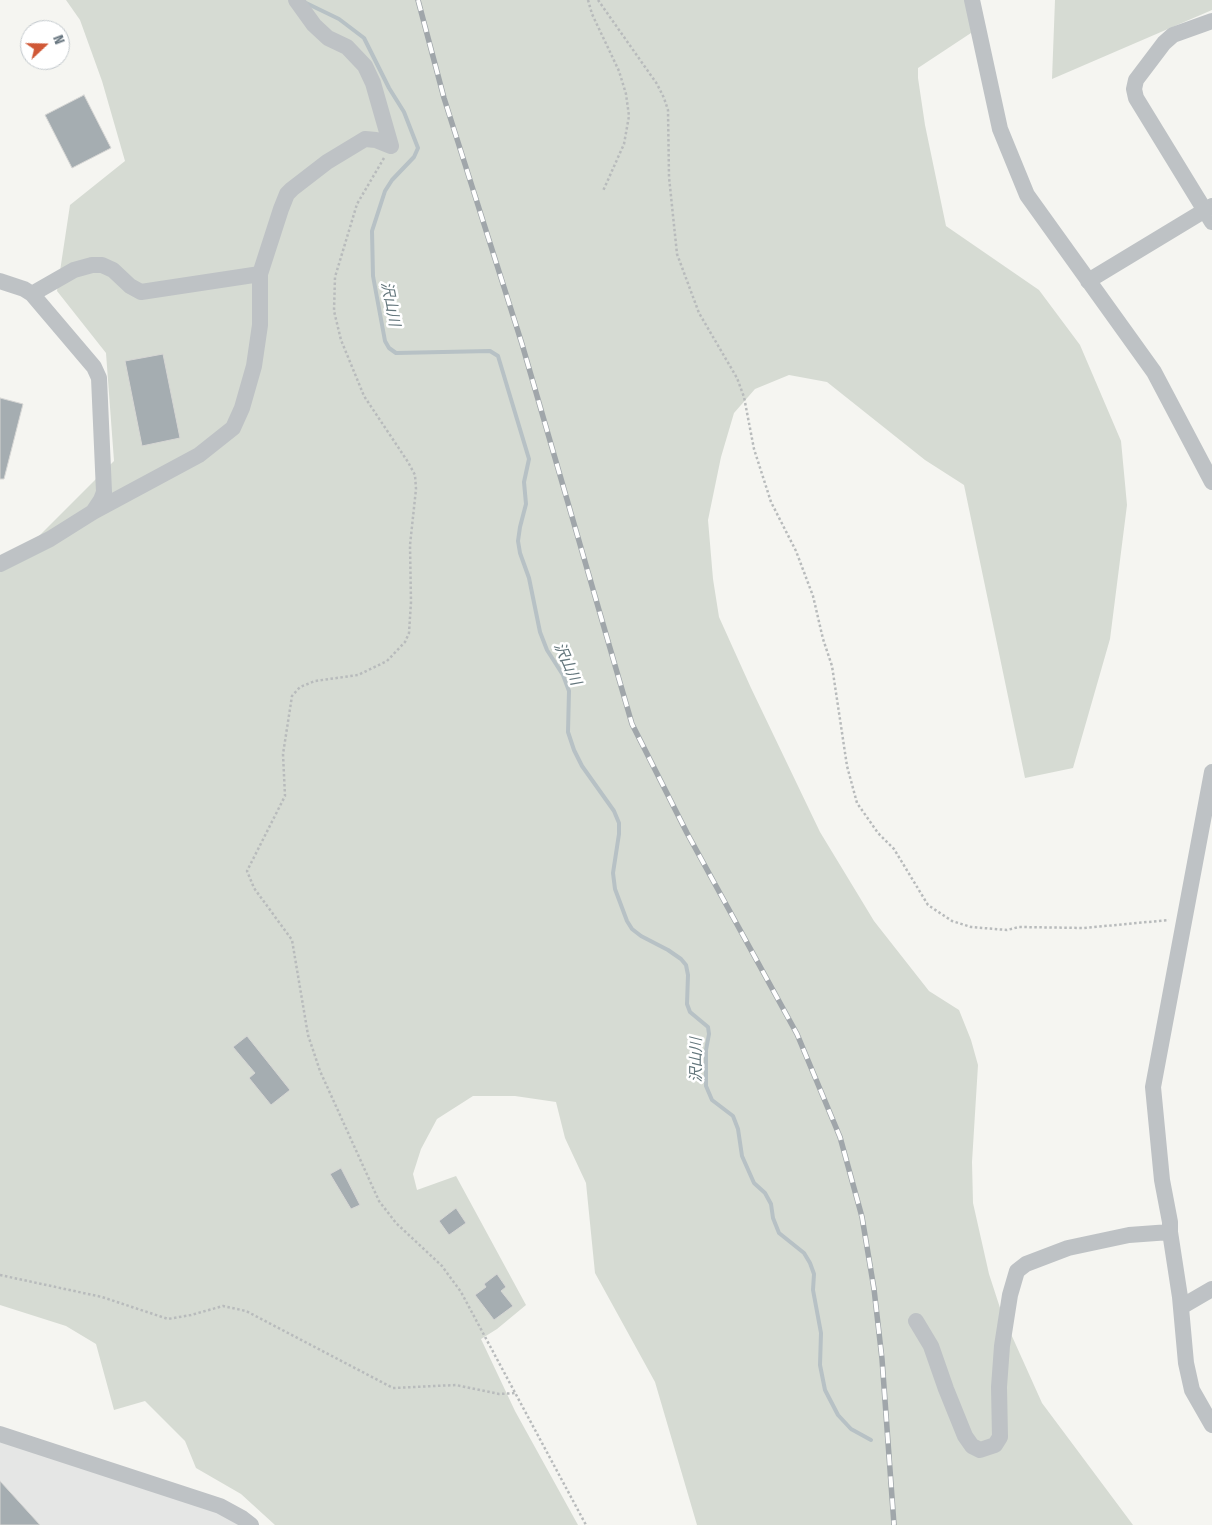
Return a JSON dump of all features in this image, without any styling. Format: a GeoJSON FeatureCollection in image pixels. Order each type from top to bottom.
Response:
{"type":"FeatureCollection","features":[{"type":"Feature","properties":{"kind":"street"},"geometry":{"type":"LineString","coordinates":[[972,0],[1000,129],[1027,195],[1154,372],[1212,482]]}},
{"type":"Feature","properties":{"kind":"street"},"geometry":{"type":"LineString","coordinates":[[299,3],[314,24],[328,38],[346,46],[364,66],[372,84],[391,146]]}},
{"type":"Feature","properties":{"kind":"street"},"geometry":{"type":"LineString","coordinates":[[1088,281],[1209,213],[1136,98],[1134,89],[1136,80],[1164,43],[1173,35],[1212,21]]}},
{"type":"Feature","properties":{"kind":"street"},"geometry":{"type":"LineString","coordinates":[[0,564],[50,539],[93,512],[199,454],[233,428],[242,408],[254,366],[260,325],[260,274],[281,209],[292,189],[328,162],[365,139],[376,140],[391,146]]}},
{"type":"Feature","properties":{"kind":"street"},"geometry":{"type":"LineString","coordinates":[[32,294],[74,270],[92,265],[102,265],[113,270],[130,286],[141,292],[260,274]]}},
{"type":"Feature","properties":{"kind":"street"},"geometry":{"type":"LineString","coordinates":[[0,281],[24,289],[32,294],[94,367],[99,378],[104,492],[102,500],[93,512]]}},
{"type":"Feature","properties":{"kind":"street"},"geometry":{"type":"LineString","coordinates":[[1212,772],[1153,1087],[1162,1180],[1170,1222],[1186,1363],[1192,1390],[1212,1425]]}},
{"type":"Feature","properties":{"kind":"street"},"geometry":{"type":"LineString","coordinates":[[916,1321],[931,1346],[965,1436],[972,1446],[980,1450],[995,1445],[1000,1437],[999,1387],[1002,1346],[1010,1295],[1017,1272],[1026,1264],[1068,1248],[1129,1235],[1170,1232]]}},
{"type":"Feature","properties":{"kind":"street"},"geometry":{"type":"LineString","coordinates":[[1180,1306],[1212,1290]]}},
{"type":"Feature","properties":{"kind":"street"},"geometry":{"type":"LineString","coordinates":[[0,1434],[220,1506],[251,1525]]}},
{"type":"Feature","properties":{"kind":"path"},"geometry":{"type":"LineString","coordinates":[[588,0],[592,14],[624,86],[629,116],[624,144],[603,192]]}},
{"type":"Feature","properties":{"kind":"path"},"geometry":{"type":"LineString","coordinates":[[598,0],[657,84],[668,110],[668,177],[677,254],[699,313],[736,378],[744,397],[754,449],[771,502],[796,551],[814,596],[823,639],[832,666],[847,766],[857,803],[878,833],[894,850],[928,905],[952,922],[971,927],[1007,930],[1019,928],[1084,928],[1169,920],[1185,916]]}},
{"type":"Feature","properties":{"kind":"path"},"geometry":{"type":"LineString","coordinates":[[391,146],[357,204],[335,277],[334,311],[341,340],[364,396],[408,462],[415,476],[416,490],[410,545],[411,602],[408,633],[405,642],[387,661],[358,675],[315,681],[300,687],[292,696],[283,754],[285,796],[247,870],[254,888],[292,940],[308,1035],[320,1071],[379,1201],[396,1223],[442,1266],[461,1292],[586,1525]]}},
{"type":"Feature","properties":{"kind":"path"},"geometry":{"type":"LineString","coordinates":[[0,1275],[102,1297],[168,1319],[223,1306],[246,1311],[393,1388],[456,1385],[499,1394],[516,1393]]}},
{"type":"Feature","properties":{"kind":"shaded area"},"geometry":{"type":"Polygon","coordinates":[[[66,0],[965,0],[974,31],[918,68],[925,125],[946,226],[1039,290],[1080,345],[1121,441],[1127,505],[1110,639],[1073,768],[1025,778],[964,485],[925,460],[827,382],[789,375],[755,389],[734,413],[721,457],[708,520],[713,579],[719,617],[820,832],[874,921],[929,991],[959,1010],[971,1040],[978,1065],[972,1162],[973,1203],[989,1274],[1002,1314],[1042,1403],[1133,1525],[697,1525],[655,1382],[595,1273],[586,1183],[565,1138],[556,1102],[515,1096],[473,1096],[437,1119],[421,1149],[413,1174],[417,1190],[456,1176],[526,1305],[497,1329],[481,1339],[515,1411],[578,1525],[275,1525],[241,1494],[196,1468],[185,1441],[145,1401],[114,1410],[96,1344],[66,1326],[0,1305],[0,564],[35,540],[114,461],[106,353],[57,291],[70,205],[125,161],[102,81],[80,20],[66,0]]]}},
{"type":"Feature","properties":{"kind":"shaded area"},"geometry":{"type":"Polygon","coordinates":[[[1055,0],[1212,0],[1212,10],[1052,79],[1055,0]]]}},
{"type":"Feature","properties":{"kind":"shaded area"},"geometry":{"type":"Polygon","coordinates":[[[0,1441],[220,1512],[243,1525],[0,1525],[0,1441]]]}},
{"type":"Feature","properties":{"kind":"building"},"geometry":{"type":"Polygon","coordinates":[[[84,95],[111,148],[72,168],[45,115],[84,95]]]}},
{"type":"Feature","properties":{"kind":"building"},"geometry":{"type":"Polygon","coordinates":[[[163,354],[180,438],[142,446],[125,361],[163,354]]]}},
{"type":"Feature","properties":{"kind":"building"},"geometry":{"type":"Polygon","coordinates":[[[0,398],[23,404],[4,479],[0,479],[0,398]]]}},
{"type":"Feature","properties":{"kind":"building"},"geometry":{"type":"Polygon","coordinates":[[[247,1036],[290,1090],[271,1105],[249,1078],[255,1073],[233,1047],[247,1036]]]}},
{"type":"Feature","properties":{"kind":"building"},"geometry":{"type":"Polygon","coordinates":[[[341,1168],[360,1205],[351,1209],[330,1174],[341,1168]]]}},
{"type":"Feature","properties":{"kind":"building"},"geometry":{"type":"Polygon","coordinates":[[[456,1208],[466,1223],[449,1235],[439,1221],[456,1208]]]}},
{"type":"Feature","properties":{"kind":"building"},"geometry":{"type":"Polygon","coordinates":[[[497,1274],[506,1287],[501,1291],[513,1306],[494,1320],[475,1295],[486,1287],[484,1284],[497,1274]]]}},
{"type":"Feature","properties":{"kind":"building"},"geometry":{"type":"Polygon","coordinates":[[[0,1481],[40,1525],[0,1525],[0,1481]]]}},
{"type":"Feature","properties":{"kind":"waterway","name":"沢山川"},"geometry":{"type":"LineString","coordinates":[[306,3],[339,19],[364,38],[389,88],[404,112],[418,148],[414,157],[392,180],[385,191],[372,231],[373,276],[385,341],[389,348],[396,353],[490,351],[498,356],[529,459],[524,482],[526,504],[518,541],[520,553],[529,578],[540,632],[547,650],[563,675],[569,691],[568,732],[574,750],[582,766],[614,811],[619,823],[613,873],[615,889],[632,929],[641,936],[668,950],[686,965],[688,975],[687,1004],[690,1012],[708,1027],[706,1086],[712,1100],[733,1116],[738,1129],[742,1156],[754,1183],[765,1193],[771,1204],[773,1218],[779,1233],[804,1253],[810,1263],[814,1274],[813,1290],[821,1333],[820,1365],[825,1390],[838,1415],[851,1429],[871,1440]]}},
{"type":"Feature","properties":{"kind":"railway"},"geometry":{"type":"LineString","coordinates":[[418,0],[444,98],[522,344],[632,724],[687,833],[797,1034],[840,1137],[862,1217],[874,1289],[882,1359],[894,1525]]}}]}
